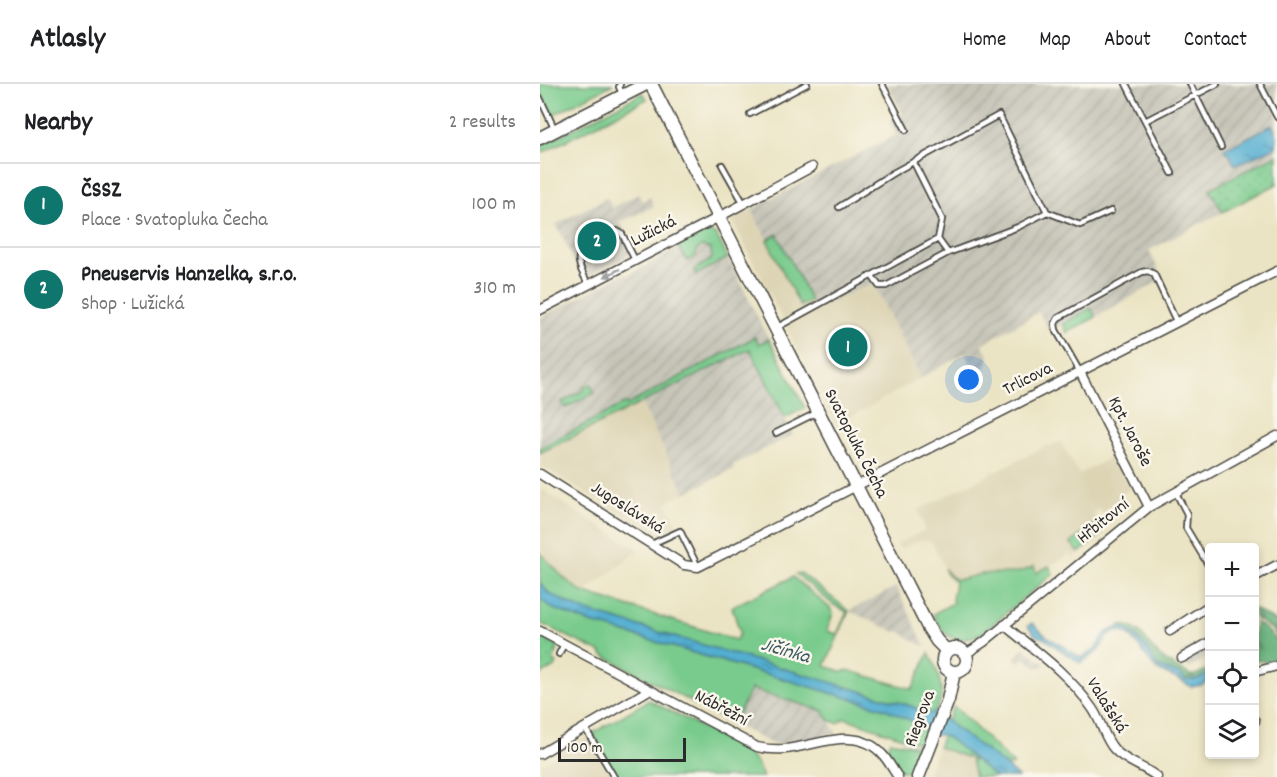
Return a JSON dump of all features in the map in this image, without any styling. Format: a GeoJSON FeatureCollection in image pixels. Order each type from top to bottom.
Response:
{"type":"FeatureCollection","features":[{"type":"Feature","properties":{"kind":"street"},"geometry":{"type":"LineString","coordinates":[[540,138],[622,90],[646,84]]}},
{"type":"Feature","properties":{"kind":"street","name":"Svatopluka Čecha"},"geometry":{"type":"LineString","coordinates":[[651,84],[928,627],[947,651]]}},
{"type":"Feature","properties":{"kind":"street"},"geometry":{"type":"LineString","coordinates":[[719,217],[812,166]]}},
{"type":"Feature","properties":{"kind":"street","name":"Lužická"},"geometry":{"type":"LineString","coordinates":[[540,310],[719,217]]}},
{"type":"Feature","properties":{"kind":"street","name":"Trlicova"},"geometry":{"type":"LineString","coordinates":[[698,567],[1277,271]]}},
{"type":"Feature","properties":{"kind":"street","name":"Kpt. Jaroše"},"geometry":{"type":"LineString","coordinates":[[1080,372],[1149,507]]}},
{"type":"Feature","properties":{"kind":"street","name":"Hřbitovní"},"geometry":{"type":"LineString","coordinates":[[966,654],[984,642],[1149,507],[1277,436]]}},
{"type":"Feature","properties":{"kind":"street","name":"Jugoslávská"},"geometry":{"type":"LineString","coordinates":[[540,474],[684,565],[698,567]]}},
{"type":"Feature","properties":{"kind":"street"},"geometry":{"type":"LineString","coordinates":[[1259,574],[1277,565]]}},
{"type":"Feature","properties":{"kind":"street"},"geometry":{"type":"LineString","coordinates":[[1170,631],[1205,608]]}},
{"type":"Feature","properties":{"kind":"street","name":"Valašská"},"geometry":{"type":"LineString","coordinates":[[1004,625],[1064,673],[1093,709],[1113,748],[1122,757],[1157,777]]}},
{"type":"Feature","properties":{"kind":"street","name":"Nábřežní"},"geometry":{"type":"LineString","coordinates":[[540,631],[757,747],[770,750],[785,749],[839,739],[854,739],[870,744],[882,754],[898,777]]}},
{"type":"Feature","properties":{"kind":"street"},"geometry":{"type":"LineString","coordinates":[[1182,658],[1205,644]]}},
{"type":"Feature","properties":{"kind":"street"},"geometry":{"type":"LineString","coordinates":[[958,648],[966,654],[966,665],[961,670],[954,672],[948,670],[944,664],[943,657],[947,651],[958,648]]}},
{"type":"Feature","properties":{"kind":"street"},"geometry":{"type":"LineString","coordinates":[[1259,671],[1277,666]]}},
{"type":"Feature","properties":{"kind":"street","name":"Riegrova"},"geometry":{"type":"LineString","coordinates":[[918,777],[947,703],[954,672]]}},
{"type":"Feature","properties":{"kind":"street"},"geometry":{"type":"LineString","coordinates":[[540,754],[649,690]]}},
{"type":"Feature","properties":{"kind":"street"},"geometry":{"type":"LineString","coordinates":[[891,767],[893,777]]}},
{"type":"Feature","properties":{"kind":"lane"},"geometry":{"type":"LineString","coordinates":[[750,114],[807,84]]}},
{"type":"Feature","properties":{"kind":"lane"},"geometry":{"type":"LineString","coordinates":[[882,84],[906,130]]}},
{"type":"Feature","properties":{"kind":"lane"},"geometry":{"type":"LineString","coordinates":[[1126,84],[1172,173]]}},
{"type":"Feature","properties":{"kind":"lane"},"geometry":{"type":"LineString","coordinates":[[1190,84],[1221,147]]}},
{"type":"Feature","properties":{"kind":"lane"},"geometry":{"type":"LineString","coordinates":[[1145,121],[1217,84]]}},
{"type":"Feature","properties":{"kind":"lane"},"geometry":{"type":"LineString","coordinates":[[1260,84],[1277,117]]}},
{"type":"Feature","properties":{"kind":"lane"},"geometry":{"type":"LineString","coordinates":[[540,98],[555,130]]}},
{"type":"Feature","properties":{"kind":"lane"},"geometry":{"type":"LineString","coordinates":[[839,207],[893,173],[999,115],[1047,212],[1080,225],[1111,211]]}},
{"type":"Feature","properties":{"kind":"lane"},"geometry":{"type":"LineString","coordinates":[[914,163],[942,219],[938,239],[948,253]]}},
{"type":"Feature","properties":{"kind":"lane"},"geometry":{"type":"LineString","coordinates":[[722,165],[744,204]]}},
{"type":"Feature","properties":{"kind":"lane"},"geometry":{"type":"LineString","coordinates":[[872,276],[879,286],[886,286],[948,253],[1018,227],[1047,212]]}},
{"type":"Feature","properties":{"kind":"lane"},"geometry":{"type":"LineString","coordinates":[[589,285],[579,263],[579,255],[587,244],[612,231],[617,231],[622,234],[635,261]]}},
{"type":"Feature","properties":{"kind":"lane"},"geometry":{"type":"LineString","coordinates":[[776,328],[938,239]]}},
{"type":"Feature","properties":{"kind":"lane"},"geometry":{"type":"LineString","coordinates":[[1080,372],[1056,330],[1055,324],[1058,318],[1142,272],[1148,271],[1154,274],[1177,323]]}},
{"type":"Feature","properties":{"kind":"lane"},"geometry":{"type":"LineString","coordinates":[[790,311],[794,318]]}},
{"type":"Feature","properties":{"kind":"lane"},"geometry":{"type":"LineString","coordinates":[[776,433],[818,412]]}},
{"type":"Feature","properties":{"kind":"lane"},"geometry":{"type":"LineString","coordinates":[[1175,492],[1187,513],[1186,528],[1205,561]]}},
{"type":"Feature","properties":{"kind":"lane"},"geometry":{"type":"LineString","coordinates":[[654,545],[680,531],[698,567]]}},
{"type":"Feature","properties":{"kind":"lane"},"geometry":{"type":"LineString","coordinates":[[559,654],[564,644]]}},
{"type":"Feature","properties":{"kind":"lane"},"geometry":{"type":"LineString","coordinates":[[585,728],[614,777]]}},
{"type":"Feature","properties":{"kind":"shaded area"},"geometry":{"type":"Polygon","coordinates":[[[887,84],[1277,84],[1277,155],[1209,189],[1223,212],[1149,250],[1163,279],[1096,317],[1090,308],[1049,331],[1039,312],[982,344],[989,357],[986,367],[982,369],[972,366],[965,353],[921,378],[873,283],[815,309],[777,235],[767,240],[751,209],[896,135],[890,121],[903,114],[887,84]]]}},
{"type":"Feature","properties":{"kind":"shaded area"},"geometry":{"type":"Polygon","coordinates":[[[638,194],[642,201],[650,197],[654,206],[620,222],[636,252],[582,279],[556,224],[607,198],[617,216],[613,207],[638,194]]]}},
{"type":"Feature","properties":{"kind":"shaded area"},"geometry":{"type":"Polygon","coordinates":[[[751,210],[766,239],[777,234],[815,309],[873,283],[921,378],[836,425],[732,220],[751,210]]]}},
{"type":"Feature","properties":{"kind":"shaded area"},"geometry":{"type":"Polygon","coordinates":[[[711,232],[718,238],[769,339],[750,349],[793,435],[733,465],[734,469],[685,493],[641,402],[540,453],[540,318],[624,274],[629,275],[705,233],[711,232]]]}},
{"type":"Feature","properties":{"kind":"shaded area"},"geometry":{"type":"Polygon","coordinates":[[[641,402],[685,492],[666,503],[678,527],[658,537],[540,465],[540,453],[641,402]]]}},
{"type":"Feature","properties":{"kind":"shaded area"},"geometry":{"type":"Polygon","coordinates":[[[1060,441],[1079,474],[1113,456],[1130,488],[1103,513],[1099,509],[1093,513],[1097,519],[1095,524],[1071,543],[1079,553],[1073,558],[1069,553],[1066,557],[1036,573],[1034,566],[1001,575],[981,574],[957,580],[948,574],[932,542],[922,540],[900,549],[897,543],[924,531],[918,510],[1060,441]]]}},
{"type":"Feature","properties":{"kind":"shaded area"},"geometry":{"type":"Polygon","coordinates":[[[540,488],[639,550],[585,593],[582,592],[565,579],[540,553],[540,488]]]}},
{"type":"Feature","properties":{"kind":"shaded area"},"geometry":{"type":"Polygon","coordinates":[[[896,587],[925,646],[899,631],[896,632],[849,611],[896,587]]]}},
{"type":"Feature","properties":{"kind":"shaded area"},"geometry":{"type":"Polygon","coordinates":[[[1205,639],[1205,659],[1189,669],[1180,654],[1205,639]]]}},
{"type":"Feature","properties":{"kind":"shaded area"},"geometry":{"type":"Polygon","coordinates":[[[1023,648],[1045,663],[1042,667],[1037,667],[1024,658],[1020,662],[1015,659],[1023,648]]]}},
{"type":"Feature","properties":{"kind":"shaded area"},"geometry":{"type":"Polygon","coordinates":[[[751,689],[823,711],[837,734],[788,744],[772,744],[733,724],[751,689]]]}},
{"type":"Feature","properties":{"kind":"shaded area"},"geometry":{"type":"Polygon","coordinates":[[[649,700],[745,750],[757,764],[763,777],[541,777],[540,765],[649,700]]]}},
{"type":"Feature","properties":{"kind":"shaded area"},"geometry":{"type":"Polygon","coordinates":[[[938,747],[975,760],[995,777],[927,777],[938,747]]]}},
{"type":"Feature","properties":{"kind":"green space"},"geometry":{"type":"Polygon","coordinates":[[[540,84],[613,84],[553,115],[540,91],[540,84]]]}},
{"type":"Feature","properties":{"kind":"green space"},"geometry":{"type":"Polygon","coordinates":[[[643,93],[647,99],[540,154],[540,146],[643,93]]]}},
{"type":"Feature","properties":{"kind":"green space"},"geometry":{"type":"Polygon","coordinates":[[[1277,155],[1277,184],[1223,212],[1209,189],[1277,155]]]}},
{"type":"Feature","properties":{"kind":"green space"},"geometry":{"type":"Polygon","coordinates":[[[711,232],[717,236],[728,258],[696,275],[694,270],[712,259],[711,249],[702,246],[697,250],[696,256],[687,261],[678,246],[711,232]]]}},
{"type":"Feature","properties":{"kind":"green space"},"geometry":{"type":"Polygon","coordinates":[[[777,234],[811,301],[800,306],[767,240],[777,234]]]}},
{"type":"Feature","properties":{"kind":"green space"},"geometry":{"type":"Polygon","coordinates":[[[1091,308],[1096,317],[1067,333],[1063,324],[1091,308]]]}},
{"type":"Feature","properties":{"kind":"green space"},"geometry":{"type":"Polygon","coordinates":[[[755,337],[759,344],[769,339],[805,408],[785,418],[750,349],[540,453],[540,448],[755,337]]]}},
{"type":"Feature","properties":{"kind":"green space"},"geometry":{"type":"Polygon","coordinates":[[[590,384],[595,393],[565,408],[562,402],[584,390],[583,388],[590,384]]]}},
{"type":"Feature","properties":{"kind":"green space"},"geometry":{"type":"Polygon","coordinates":[[[1095,524],[1101,534],[1079,553],[1071,543],[1095,524]]]}},
{"type":"Feature","properties":{"kind":"green space"},"geometry":{"type":"Polygon","coordinates":[[[540,553],[565,579],[582,592],[736,640],[740,633],[732,607],[793,577],[830,608],[833,613],[827,631],[837,634],[847,612],[834,605],[796,574],[801,573],[849,611],[825,666],[912,689],[929,653],[941,684],[940,700],[932,714],[905,704],[580,609],[550,594],[540,583],[540,553]]]}},
{"type":"Feature","properties":{"kind":"green space"},"geometry":{"type":"Polygon","coordinates":[[[1034,566],[1036,573],[1049,566],[1053,574],[982,633],[965,639],[952,638],[942,629],[933,614],[953,603],[955,582],[944,568],[953,578],[960,579],[981,574],[1015,572],[1034,566]]]}},
{"type":"Feature","properties":{"kind":"green space"},"geometry":{"type":"Polygon","coordinates":[[[540,599],[552,608],[588,622],[886,709],[929,729],[923,745],[845,718],[838,723],[830,721],[823,711],[751,689],[733,724],[602,653],[540,623],[540,599]]]}},
{"type":"Feature","properties":{"kind":"green space"},"geometry":{"type":"Polygon","coordinates":[[[1259,612],[1277,622],[1277,637],[1272,629],[1259,621],[1259,612]]]}},
{"type":"Feature","properties":{"kind":"green space"},"geometry":{"type":"Polygon","coordinates":[[[1120,625],[1134,628],[1144,636],[1161,657],[1190,675],[1205,671],[1205,676],[1195,680],[1185,680],[1178,674],[1159,667],[1137,637],[1119,627],[1120,625]]]}},
{"type":"Feature","properties":{"kind":"green space"},"geometry":{"type":"Polygon","coordinates":[[[1259,625],[1277,641],[1277,663],[1259,661],[1259,625]]]}},
{"type":"Feature","properties":{"kind":"green space"},"geometry":{"type":"Polygon","coordinates":[[[540,636],[559,646],[553,661],[557,663],[555,667],[540,675],[540,636]]]}},
{"type":"Feature","properties":{"kind":"green space"},"geometry":{"type":"Polygon","coordinates":[[[649,700],[745,750],[757,764],[763,777],[617,777],[593,733],[649,700]]]}},
{"type":"Feature","properties":{"kind":"green space"},"geometry":{"type":"Polygon","coordinates":[[[953,707],[1014,765],[1007,766],[947,722],[953,707]]]}},
{"type":"Feature","properties":{"kind":"green space"},"geometry":{"type":"Polygon","coordinates":[[[943,735],[950,739],[995,777],[975,777],[971,761],[974,760],[938,747],[943,735]]]}},
{"type":"Feature","properties":{"kind":"green space"},"geometry":{"type":"Polygon","coordinates":[[[890,741],[922,747],[914,772],[901,771],[887,747],[890,741]]]}},
{"type":"Feature","properties":{"kind":"water"},"geometry":{"type":"Polygon","coordinates":[[[1272,125],[1277,136],[1276,147],[1234,164],[1224,148],[1272,125]]]}},
{"type":"Feature","properties":{"kind":"water"},"geometry":{"type":"Polygon","coordinates":[[[540,583],[550,594],[580,609],[905,704],[932,714],[936,710],[955,728],[1018,777],[995,777],[950,739],[942,735],[927,735],[929,729],[886,709],[588,622],[552,608],[540,599],[540,583]]]}},
{"type":"Feature","properties":{"kind":"water"},"geometry":{"type":"Polygon","coordinates":[[[1032,623],[1045,635],[1081,658],[1095,649],[1106,632],[1119,627],[1127,629],[1146,647],[1157,666],[1181,675],[1185,680],[1195,680],[1205,676],[1205,683],[1191,687],[1158,670],[1134,640],[1121,632],[1109,635],[1093,655],[1080,663],[1043,638],[1036,636],[1028,626],[1032,623]]]}},
{"type":"Feature","properties":{"kind":"place","name":"Pneuservis Hanzelka, s.r.o."},"geometry":{"type":"Point","coordinates":[597,241]}},
{"type":"Feature","properties":{"kind":"place","name":"ČSSZ"},"geometry":{"type":"Point","coordinates":[848,347]}},
{"type":"Feature","properties":{"kind":"water label","name":"Jičínka"},"geometry":{"type":"Point","coordinates":[785,652]}}]}
